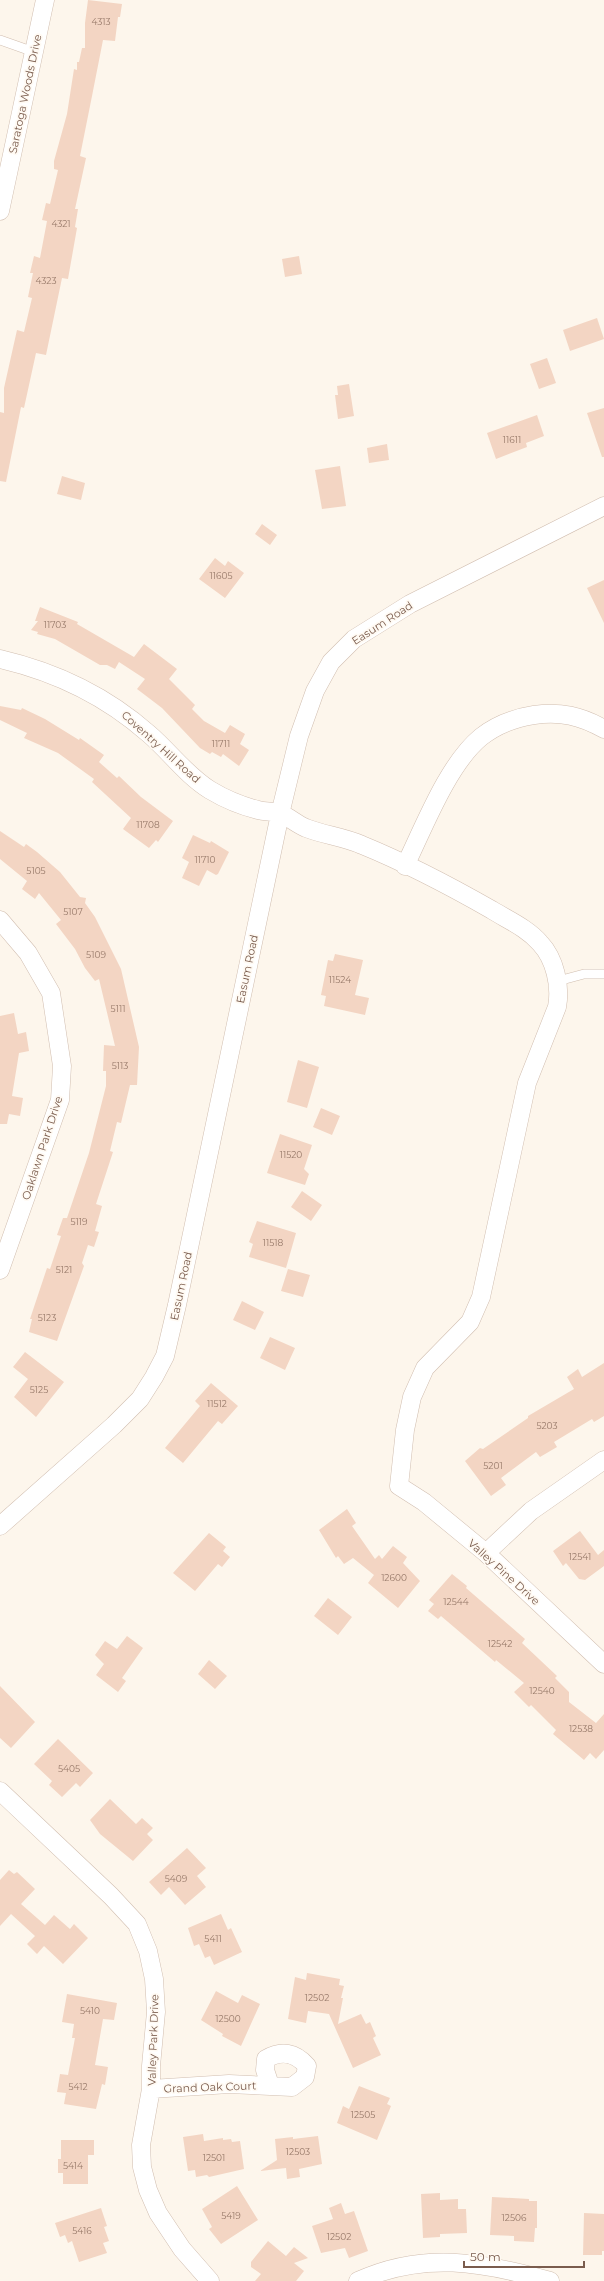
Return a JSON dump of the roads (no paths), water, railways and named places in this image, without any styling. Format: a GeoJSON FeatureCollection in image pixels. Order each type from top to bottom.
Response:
{"type":"FeatureCollection","features":[{"type":"Feature","properties":{"kind":"street","name":"Saratoga Woods Drive"},"geometry":{"type":"LineString","coordinates":[[0,211],[45,0]]}},
{"type":"Feature","properties":{"kind":"street","name":"Easum Road"},"geometry":{"type":"LineString","coordinates":[[0,1526],[114,1425],[140,1399],[165,1356],[178,1305],[280,814],[299,736],[315,691],[331,662],[354,639],[410,604],[604,506]]}},
{"type":"Feature","properties":{"kind":"street","name":"Coventry Hill Road"},"geometry":{"type":"LineString","coordinates":[[0,659],[27,665],[61,677],[92,692],[124,713],[151,735],[191,776],[211,790],[234,802],[258,810],[280,814],[306,828],[361,844],[462,893],[530,932],[541,943],[548,954],[558,981]]}},
{"type":"Feature","properties":{"kind":"street"},"geometry":{"type":"LineString","coordinates":[[405,866],[453,772],[480,738],[498,726],[515,720],[542,714],[564,713],[588,720],[604,729]]}},
{"type":"Feature","properties":{"kind":"street","name":"Oaklawn Park Drive"},"geometry":{"type":"LineString","coordinates":[[0,920],[28,953],[51,993],[62,1066],[60,1100],[0,1270]]}},
{"type":"Feature","properties":{"kind":"street","name":"Valley Pine Drive"},"geometry":{"type":"LineString","coordinates":[[558,981],[559,994],[557,1007],[527,1083],[481,1298],[470,1322],[425,1368],[412,1397],[405,1430],[399,1486],[424,1502],[486,1553],[604,1664]]}},
{"type":"Feature","properties":{"kind":"street"},"geometry":{"type":"LineString","coordinates":[[486,1553],[531,1511],[604,1460]]}},
{"type":"Feature","properties":{"kind":"street","name":"Valley Park Drive"},"geometry":{"type":"LineString","coordinates":[[0,1790],[111,1896],[137,1924],[148,1952],[154,1979],[156,2012],[151,2066],[151,2089],[141,2145],[142,2167],[148,2190],[158,2213],[172,2237],[210,2281]]}},
{"type":"Feature","properties":{"kind":"street","name":"Grand Oak Court"},"geometry":{"type":"LineString","coordinates":[[151,2089],[229,2084],[270,2085]]}},
{"type":"Feature","properties":{"kind":"street"},"geometry":{"type":"LineString","coordinates":[[358,2281],[400,2266],[453,2262],[486,2265],[550,2281]]}},
{"type":"Feature","properties":{"kind":"lane"},"geometry":{"type":"LineString","coordinates":[[0,40],[34,52]]}},
{"type":"Feature","properties":{"kind":"lane"},"geometry":{"type":"LineString","coordinates":[[558,981],[584,974],[604,974]]}}]}
